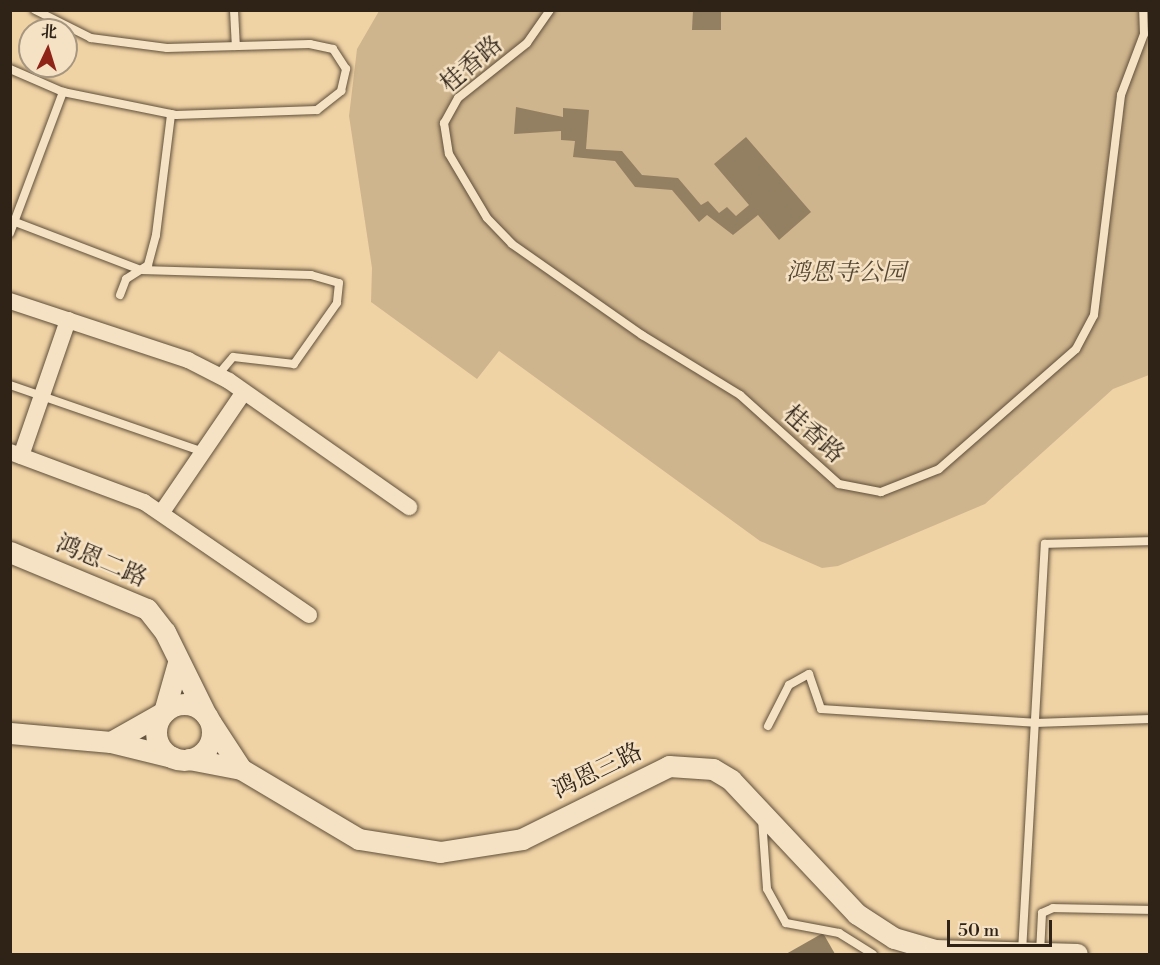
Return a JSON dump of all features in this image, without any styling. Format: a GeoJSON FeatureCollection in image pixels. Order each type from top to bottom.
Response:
{"type":"FeatureCollection","features":[{"type":"Feature","properties":{"kind":"street"},"geometry":{"type":"LineString","coordinates":[[10,301],[188,360],[218,375],[409,507]]}},
{"type":"Feature","properties":{"kind":"street"},"geometry":{"type":"LineString","coordinates":[[68,320],[42,396],[16,454],[162,512],[309,615]]}},
{"type":"Feature","properties":{"kind":"street"},"geometry":{"type":"LineString","coordinates":[[162,512],[244,392]]}},
{"type":"Feature","properties":{"kind":"street","name":"鸿恩二路"},"geometry":{"type":"LineString","coordinates":[[10,552],[147,609],[208,719],[241,769]]}},
{"type":"Feature","properties":{"kind":"street"},"geometry":{"type":"LineString","coordinates":[[178,663],[156,737],[180,758]]}},
{"type":"Feature","properties":{"kind":"street"},"geometry":{"type":"LineString","coordinates":[[111,742],[180,704],[208,719],[210,742],[180,758]]}},
{"type":"Feature","properties":{"kind":"street"},"geometry":{"type":"LineString","coordinates":[[10,733],[111,742],[241,769]]}},
{"type":"Feature","properties":{"kind":"street","name":"鸿恩三路"},"geometry":{"type":"LineString","coordinates":[[241,769],[324,823],[400,849],[482,849],[522,838],[669,766],[713,769],[857,914],[894,938],[935,950],[1077,954]]}},
{"type":"Feature","properties":{"kind":"lane"},"geometry":{"type":"LineString","coordinates":[[10,69],[63,92],[171,114],[317,110],[341,91],[346,69],[333,49],[310,44],[167,48],[91,38],[35,10]]}},
{"type":"Feature","properties":{"kind":"lane"},"geometry":{"type":"LineString","coordinates":[[234,10],[236,46]]}},
{"type":"Feature","properties":{"kind":"lane","name":"桂香路"},"geometry":{"type":"LineString","coordinates":[[550,10],[520,50],[458,98],[444,123],[449,154],[487,218],[512,244],[633,329],[741,395],[839,484],[881,492],[939,469],[1076,349],[1094,315],[1120,95],[1144,34],[1143,10]]}},
{"type":"Feature","properties":{"kind":"lane"},"geometry":{"type":"LineString","coordinates":[[10,233],[63,92]]}},
{"type":"Feature","properties":{"kind":"lane"},"geometry":{"type":"LineString","coordinates":[[120,295],[126,279],[148,265],[156,235],[171,114]]}},
{"type":"Feature","properties":{"kind":"lane"},"geometry":{"type":"LineString","coordinates":[[13,221],[141,270],[311,275],[339,283],[337,303],[294,364],[233,357],[218,375]]}},
{"type":"Feature","properties":{"kind":"lane"},"geometry":{"type":"LineString","coordinates":[[10,385],[203,452]]}},
{"type":"Feature","properties":{"kind":"lane"},"geometry":{"type":"LineString","coordinates":[[1031,953],[1035,723],[1045,544],[1149,541]]}},
{"type":"Feature","properties":{"kind":"lane"},"geometry":{"type":"LineString","coordinates":[[768,726],[789,685],[809,674],[821,709],[1035,723],[1149,719]]}},
{"type":"Feature","properties":{"kind":"lane"},"geometry":{"type":"LineString","coordinates":[[762,816],[768,889],[786,923],[839,933],[873,954]]}},
{"type":"Feature","properties":{"kind":"lane"},"geometry":{"type":"LineString","coordinates":[[1031,953],[1042,913],[1053,908],[1149,910]]}},
{"type":"Feature","properties":{"kind":"green space","name":"鸿恩寺公园"},"geometry":{"type":"Polygon","coordinates":[[[379,11],[1149,11],[1149,375],[1113,389],[985,504],[838,566],[822,568],[760,541],[499,351],[477,379],[371,302],[372,268],[349,116],[357,49],[379,11]]]}},
{"type":"Feature","properties":{"kind":"building"},"geometry":{"type":"Polygon","coordinates":[[[693,10],[721,10],[721,30],[692,30],[693,10]]]}},
{"type":"Feature","properties":{"kind":"building"},"geometry":{"type":"Polygon","coordinates":[[[516,107],[563,117],[563,108],[589,110],[586,149],[622,151],[642,175],[678,178],[701,205],[708,201],[719,213],[727,207],[736,216],[749,205],[714,164],[746,137],[811,212],[779,240],[758,215],[733,235],[707,215],[699,222],[672,190],[635,187],[615,161],[573,157],[575,141],[561,140],[561,131],[514,134],[516,107]]]}},
{"type":"Feature","properties":{"kind":"building"},"geometry":{"type":"Polygon","coordinates":[[[823,933],[835,954],[786,954],[823,933]]]}}]}
